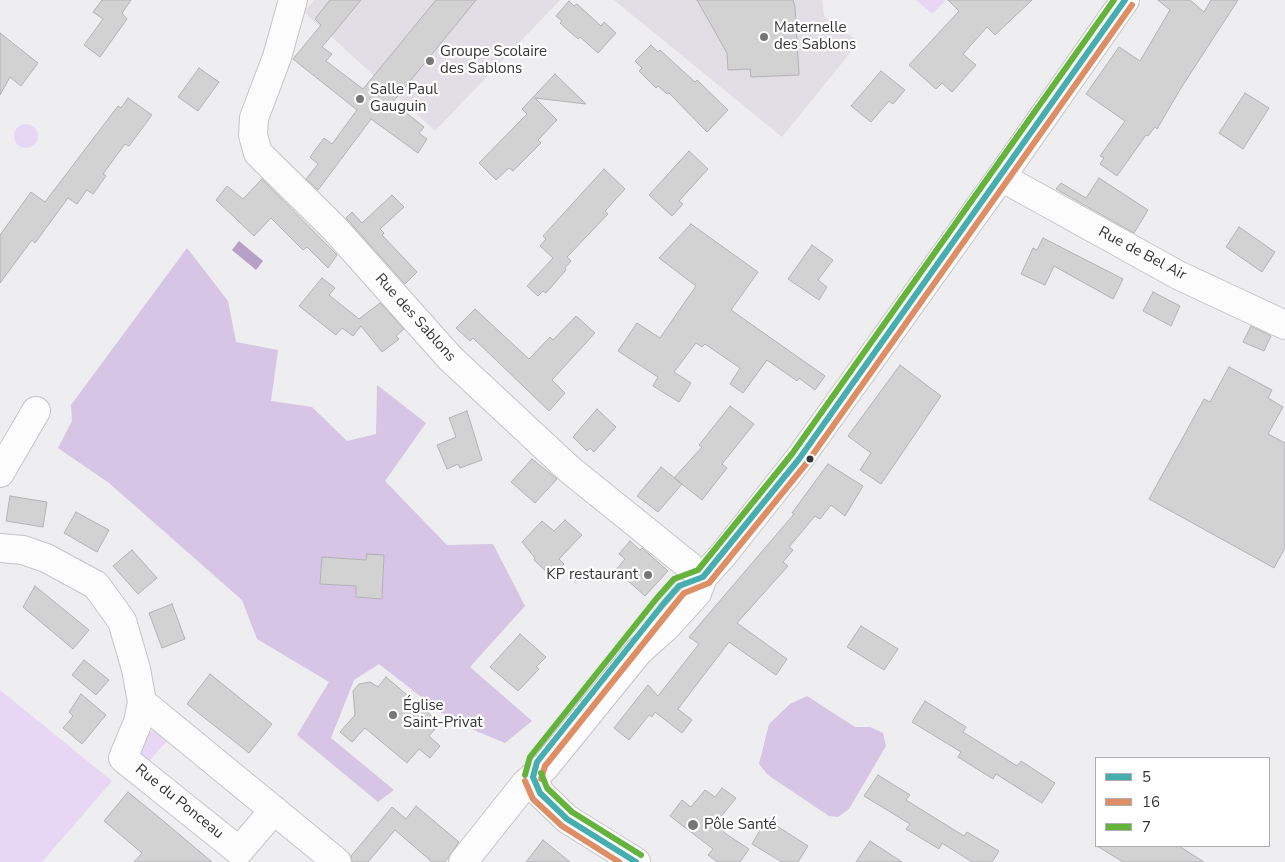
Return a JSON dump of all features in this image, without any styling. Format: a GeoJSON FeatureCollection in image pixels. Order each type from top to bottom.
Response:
{"type":"FeatureCollection","features":[{"type":"Feature","properties":{"kind":"street","name":"Rue des Sablons"},"geometry":{"type":"LineString","coordinates":[[293,0],[277,57],[254,118],[253,135],[258,153],[335,228],[450,358],[569,469],[703,577]]}},
{"type":"Feature","properties":{"kind":"street"},"geometry":{"type":"LineString","coordinates":[[463,862],[533,777],[537,762],[664,603],[679,586],[703,577],[799,459],[1001,178],[1125,0]]}},
{"type":"Feature","properties":{"kind":"street","name":"Rue de Bel Air"},"geometry":{"type":"LineString","coordinates":[[1001,178],[1178,275],[1285,325]]}},
{"type":"Feature","properties":{"kind":"street"},"geometry":{"type":"LineString","coordinates":[[0,473],[36,411]]}},
{"type":"Feature","properties":{"kind":"street","name":"Rue du Ponceau"},"geometry":{"type":"LineString","coordinates":[[0,548],[23,550],[46,558],[96,585],[122,621],[136,669],[142,702],[138,722],[123,758],[239,851],[274,810]]}},
{"type":"Feature","properties":{"kind":"street"},"geometry":{"type":"LineString","coordinates":[[142,702],[337,862]]}},
{"type":"Feature","properties":{"kind":"street"},"geometry":{"type":"LineString","coordinates":[[533,777],[540,793],[567,819],[636,862]]}},
{"type":"Feature","properties":{"kind":"shaded area","name":"Groupe Scolaire des Sablons"},"geometry":{"type":"Polygon","coordinates":[[[314,0],[560,0],[435,131],[304,12],[314,0]]]}},
{"type":"Feature","properties":{"kind":"shaded area"},"geometry":{"type":"Polygon","coordinates":[[[614,0],[822,0],[824,16],[859,42],[782,137],[614,0]]]}},
{"type":"Feature","properties":{"kind":"shaded area"},"geometry":{"type":"Polygon","coordinates":[[[916,0],[946,0],[932,14],[916,0]]]}},
{"type":"Feature","properties":{"kind":"shaded area"},"geometry":{"type":"Polygon","coordinates":[[[26,124],[35,127],[38,136],[35,145],[26,148],[17,145],[14,136],[17,127],[26,124]]]}},
{"type":"Feature","properties":{"kind":"shaded area"},"geometry":{"type":"Polygon","coordinates":[[[239,241],[263,261],[256,270],[232,250],[239,241]]]}},
{"type":"Feature","properties":{"kind":"shaded area"},"geometry":{"type":"Polygon","coordinates":[[[187,248],[228,301],[236,342],[278,350],[271,401],[312,407],[347,441],[376,434],[377,385],[426,423],[385,481],[447,545],[493,544],[525,606],[470,667],[532,721],[505,743],[452,721],[379,664],[354,680],[331,738],[394,790],[378,802],[297,735],[329,682],[257,639],[242,600],[109,483],[58,448],[72,421],[71,405],[187,248]]]}},
{"type":"Feature","properties":{"kind":"shaded area"},"geometry":{"type":"Polygon","coordinates":[[[0,690],[112,781],[42,862],[0,862],[0,690]]]}},
{"type":"Feature","properties":{"kind":"shaded area"},"geometry":{"type":"Polygon","coordinates":[[[807,696],[855,727],[870,727],[883,733],[886,746],[849,809],[838,817],[829,816],[768,775],[759,764],[769,724],[790,704],[807,696]]]}},
{"type":"Feature","properties":{"kind":"shaded area"},"geometry":{"type":"Polygon","coordinates":[[[165,729],[172,735],[145,766],[137,760],[147,733],[165,729]]]}},
{"type":"Feature","properties":{"kind":"building"},"geometry":{"type":"Polygon","coordinates":[[[102,0],[131,0],[122,13],[127,19],[100,57],[84,45],[103,19],[93,12],[102,0]]]}},
{"type":"Feature","properties":{"kind":"building"},"geometry":{"type":"Polygon","coordinates":[[[330,0],[361,0],[322,47],[332,54],[326,61],[363,89],[436,0],[476,0],[393,102],[424,127],[419,133],[427,139],[418,153],[371,119],[318,190],[306,179],[318,164],[310,157],[324,138],[332,144],[357,110],[293,59],[321,25],[315,19],[330,0]]]}},
{"type":"Feature","properties":{"kind":"building","name":"Maternelle des Sablons"},"geometry":{"type":"Polygon","coordinates":[[[697,0],[793,0],[799,75],[751,77],[750,69],[728,70],[727,53],[697,0]]]}},
{"type":"Feature","properties":{"kind":"building"},"geometry":{"type":"Polygon","coordinates":[[[948,0],[1032,0],[995,35],[987,27],[963,54],[976,65],[952,92],[942,83],[936,89],[909,65],[959,11],[948,0]]]}},
{"type":"Feature","properties":{"kind":"building"},"geometry":{"type":"Polygon","coordinates":[[[1158,0],[1190,0],[1204,12],[1211,0],[1238,0],[1157,129],[1155,127],[1148,136],[1146,135],[1117,176],[1100,164],[1104,158],[1100,156],[1125,121],[1086,94],[1119,47],[1140,61],[1170,10],[1158,0]]]}},
{"type":"Feature","properties":{"kind":"building"},"geometry":{"type":"Polygon","coordinates":[[[569,1],[574,6],[577,4],[601,26],[604,22],[616,33],[598,53],[580,37],[578,39],[560,23],[562,21],[556,16],[569,1]]]}},
{"type":"Feature","properties":{"kind":"building"},"geometry":{"type":"Polygon","coordinates":[[[0,33],[38,63],[21,86],[10,77],[0,95],[0,33]]]}},
{"type":"Feature","properties":{"kind":"building"},"geometry":{"type":"Polygon","coordinates":[[[651,45],[658,52],[660,50],[695,82],[697,80],[728,110],[707,132],[669,93],[667,94],[658,86],[656,88],[639,71],[642,68],[635,61],[651,45]]]}},
{"type":"Feature","properties":{"kind":"building"},"geometry":{"type":"Polygon","coordinates":[[[199,68],[219,82],[198,111],[178,97],[199,68]]]}},
{"type":"Feature","properties":{"kind":"building"},"geometry":{"type":"Polygon","coordinates":[[[881,71],[905,90],[893,104],[889,101],[871,122],[851,106],[881,71]]]}},
{"type":"Feature","properties":{"kind":"building"},"geometry":{"type":"Polygon","coordinates":[[[555,74],[586,104],[535,98],[557,120],[538,140],[541,143],[513,171],[509,168],[496,180],[479,163],[527,114],[522,109],[555,74]]]}},
{"type":"Feature","properties":{"kind":"building"},"geometry":{"type":"Polygon","coordinates":[[[1245,93],[1269,108],[1243,149],[1219,133],[1245,93]]]}},
{"type":"Feature","properties":{"kind":"building"},"geometry":{"type":"Polygon","coordinates":[[[128,98],[152,115],[129,146],[125,144],[103,174],[106,176],[93,194],[87,190],[77,204],[68,198],[35,243],[32,240],[0,283],[0,235],[31,192],[45,202],[118,106],[121,108],[128,98]]]}},
{"type":"Feature","properties":{"kind":"building"},"geometry":{"type":"Polygon","coordinates":[[[689,151],[708,169],[679,201],[683,204],[672,216],[649,195],[689,151]]]}},
{"type":"Feature","properties":{"kind":"building"},"geometry":{"type":"Polygon","coordinates":[[[604,169],[625,189],[605,211],[608,214],[567,257],[571,261],[565,268],[566,270],[546,293],[543,291],[538,296],[527,286],[553,258],[540,246],[546,239],[543,236],[604,169]]]}},
{"type":"Feature","properties":{"kind":"building"},"geometry":{"type":"Polygon","coordinates":[[[1099,178],[1148,210],[1134,233],[1056,189],[1061,183],[1086,198],[1099,178]]]}},
{"type":"Feature","properties":{"kind":"building"},"geometry":{"type":"Polygon","coordinates":[[[262,179],[337,255],[328,268],[307,247],[303,250],[271,218],[254,236],[216,200],[227,186],[243,199],[262,179]]]}},
{"type":"Feature","properties":{"kind":"building"},"geometry":{"type":"Polygon","coordinates":[[[392,195],[404,207],[380,229],[384,233],[382,235],[417,272],[405,284],[346,218],[352,212],[362,223],[392,195]]]}},
{"type":"Feature","properties":{"kind":"building"},"geometry":{"type":"Polygon","coordinates":[[[691,224],[758,272],[731,310],[825,376],[815,390],[799,378],[797,381],[767,360],[743,393],[730,384],[740,368],[705,344],[702,347],[696,343],[674,372],[691,383],[679,402],[653,386],[658,377],[618,351],[637,323],[660,338],[696,286],[659,258],[691,224]]]}},
{"type":"Feature","properties":{"kind":"building"},"geometry":{"type":"Polygon","coordinates":[[[1239,227],[1275,252],[1262,272],[1226,247],[1239,227]]]}},
{"type":"Feature","properties":{"kind":"building"},"geometry":{"type":"Polygon","coordinates":[[[1043,238],[1123,279],[1113,299],[1054,266],[1045,285],[1021,274],[1033,248],[1037,250],[1043,238]]]}},
{"type":"Feature","properties":{"kind":"building"},"geometry":{"type":"Polygon","coordinates":[[[812,245],[833,260],[818,280],[827,287],[819,300],[788,279],[812,245]]]}},
{"type":"Feature","properties":{"kind":"building"},"geometry":{"type":"Polygon","coordinates":[[[322,278],[335,288],[329,295],[359,319],[380,303],[404,329],[396,336],[399,339],[382,352],[361,326],[353,336],[342,328],[336,335],[299,306],[322,278]]]}},
{"type":"Feature","properties":{"kind":"building"},"geometry":{"type":"Polygon","coordinates":[[[1153,292],[1180,306],[1171,326],[1143,311],[1153,292]]]}},
{"type":"Feature","properties":{"kind":"building"},"geometry":{"type":"Polygon","coordinates":[[[475,309],[529,359],[550,337],[553,340],[576,316],[595,333],[552,380],[565,393],[549,411],[473,338],[470,341],[456,328],[475,309]]]}},
{"type":"Feature","properties":{"kind":"building"},"geometry":{"type":"Polygon","coordinates":[[[1251,326],[1271,336],[1264,351],[1243,342],[1251,326]]]}},
{"type":"Feature","properties":{"kind":"building"},"geometry":{"type":"Polygon","coordinates":[[[900,365],[941,396],[881,484],[860,470],[871,453],[848,436],[900,365]]]}},
{"type":"Feature","properties":{"kind":"building"},"geometry":{"type":"Polygon","coordinates":[[[1229,367],[1272,390],[1268,398],[1283,407],[1268,434],[1285,443],[1285,548],[1274,568],[1149,499],[1204,399],[1210,402],[1229,367]]]}},
{"type":"Feature","properties":{"kind":"building"},"geometry":{"type":"Polygon","coordinates":[[[730,406],[754,424],[722,464],[727,468],[702,500],[674,478],[702,447],[699,445],[730,406]]]}},
{"type":"Feature","properties":{"kind":"building"},"geometry":{"type":"Polygon","coordinates":[[[597,409],[616,427],[594,452],[590,448],[587,451],[573,437],[597,409]]]}},
{"type":"Feature","properties":{"kind":"building"},"geometry":{"type":"Polygon","coordinates":[[[467,411],[482,460],[460,468],[458,464],[447,469],[437,445],[456,437],[449,418],[467,411]]]}},
{"type":"Feature","properties":{"kind":"building"},"geometry":{"type":"Polygon","coordinates":[[[532,459],[557,479],[535,503],[511,482],[532,459]]]}},
{"type":"Feature","properties":{"kind":"building"},"geometry":{"type":"Polygon","coordinates":[[[828,464],[863,486],[845,516],[831,505],[820,519],[815,516],[789,547],[793,550],[783,562],[788,566],[737,623],[787,659],[776,675],[729,642],[678,709],[692,720],[682,733],[655,712],[652,717],[649,715],[629,740],[614,728],[648,685],[658,696],[699,644],[689,637],[794,514],[792,513],[828,464]]]}},
{"type":"Feature","properties":{"kind":"building"},"geometry":{"type":"Polygon","coordinates":[[[661,467],[682,484],[658,512],[637,496],[661,467]]]}},
{"type":"Feature","properties":{"kind":"building"},"geometry":{"type":"Polygon","coordinates":[[[10,496],[47,502],[43,527],[6,521],[10,496]]]}},
{"type":"Feature","properties":{"kind":"building"},"geometry":{"type":"Polygon","coordinates":[[[76,512],[109,530],[97,552],[64,533],[76,512]]]}},
{"type":"Feature","properties":{"kind":"building"},"geometry":{"type":"Polygon","coordinates":[[[565,520],[582,535],[559,559],[564,564],[552,577],[534,560],[535,558],[522,542],[542,521],[554,531],[565,520]]]}},
{"type":"Feature","properties":{"kind":"building"},"geometry":{"type":"Polygon","coordinates":[[[630,541],[640,550],[642,548],[668,571],[645,596],[616,570],[625,559],[619,554],[630,541]]]}},
{"type":"Feature","properties":{"kind":"building"},"geometry":{"type":"Polygon","coordinates":[[[132,550],[157,578],[138,594],[113,566],[132,550]]]}},
{"type":"Feature","properties":{"kind":"building"},"geometry":{"type":"Polygon","coordinates":[[[367,554],[384,555],[382,599],[356,597],[356,586],[320,584],[322,557],[366,560],[367,554]]]}},
{"type":"Feature","properties":{"kind":"building"},"geometry":{"type":"Polygon","coordinates":[[[35,586],[89,630],[73,649],[23,607],[35,586]]]}},
{"type":"Feature","properties":{"kind":"building"},"geometry":{"type":"Polygon","coordinates":[[[172,604],[185,639],[162,648],[149,613],[172,604]]]}},
{"type":"Feature","properties":{"kind":"building"},"geometry":{"type":"Polygon","coordinates":[[[861,626],[898,649],[884,670],[847,647],[861,626]]]}},
{"type":"Feature","properties":{"kind":"building"},"geometry":{"type":"Polygon","coordinates":[[[520,634],[546,657],[536,667],[539,669],[518,691],[490,667],[520,634]]]}},
{"type":"Feature","properties":{"kind":"building"},"geometry":{"type":"Polygon","coordinates":[[[84,660],[109,680],[96,695],[72,675],[84,660]]]}},
{"type":"Feature","properties":{"kind":"building"},"geometry":{"type":"Polygon","coordinates":[[[210,674],[272,724],[249,753],[187,704],[210,674]]]}},
{"type":"Feature","properties":{"kind":"building","name":"Église Saint-Privat"},"geometry":{"type":"Polygon","coordinates":[[[386,677],[440,723],[429,736],[440,746],[430,758],[419,749],[407,763],[365,728],[352,742],[340,732],[355,715],[353,691],[359,684],[370,682],[378,687],[386,677]]]}},
{"type":"Feature","properties":{"kind":"building"},"geometry":{"type":"Polygon","coordinates":[[[81,694],[106,715],[82,744],[63,728],[73,716],[69,712],[81,694]]]}},
{"type":"Feature","properties":{"kind":"building"},"geometry":{"type":"Polygon","coordinates":[[[925,701],[966,727],[963,732],[1017,766],[1021,761],[1055,783],[1042,803],[996,774],[993,779],[958,757],[961,752],[912,722],[925,701]]]}},
{"type":"Feature","properties":{"kind":"building"},"geometry":{"type":"Polygon","coordinates":[[[878,775],[910,795],[906,800],[964,836],[967,832],[999,851],[992,862],[972,862],[942,843],[939,849],[906,829],[910,824],[864,796],[878,775]]]}},
{"type":"Feature","properties":{"kind":"building"},"geometry":{"type":"Polygon","coordinates":[[[722,788],[736,798],[716,823],[726,834],[749,849],[740,862],[718,862],[708,855],[713,849],[670,816],[682,800],[691,807],[705,790],[715,797],[722,788]]]}},
{"type":"Feature","properties":{"kind":"building"},"geometry":{"type":"Polygon","coordinates":[[[128,792],[212,862],[134,862],[142,853],[104,821],[128,792]]]}},
{"type":"Feature","properties":{"kind":"building"},"geometry":{"type":"Polygon","coordinates":[[[416,806],[459,842],[445,862],[432,862],[395,830],[368,862],[352,862],[351,856],[392,807],[406,819],[416,806]]]}},
{"type":"Feature","properties":{"kind":"building"},"geometry":{"type":"Polygon","coordinates":[[[763,825],[774,832],[777,826],[808,846],[798,862],[782,862],[752,844],[763,825]]]}},
{"type":"Feature","properties":{"kind":"building"},"geometry":{"type":"Polygon","coordinates":[[[543,840],[570,862],[526,862],[543,840]]]}},
{"type":"Feature","properties":{"kind":"building"},"geometry":{"type":"Polygon","coordinates":[[[870,841],[902,862],[856,862],[870,841]]]}},
{"type":"Feature","properties":{"kind":"building"},"geometry":{"type":"Polygon","coordinates":[[[1099,847],[1181,847],[1204,862],[1123,862],[1099,847]]]}},
{"type":"Feature","properties":{"kind":"transit line","name":"7"},"geometry":{"type":"LineString","coordinates":[[525,775],[530,757],[657,598],[674,579],[698,570],[792,454],[1114,0]]}},
{"type":"Feature","properties":{"kind":"transit line","name":"5"},"geometry":{"type":"LineString","coordinates":[[533,777],[537,762],[664,603],[679,586],[703,577],[799,459],[1125,0]]}},
{"type":"Feature","properties":{"kind":"transit line","name":"16"},"geometry":{"type":"LineString","coordinates":[[541,779],[545,766],[684,593],[709,583],[806,464],[1132,5]]}},
{"type":"Feature","properties":{"kind":"transit line","name":"7"},"geometry":{"type":"LineString","coordinates":[[541,773],[547,788],[572,812],[641,855]]}},
{"type":"Feature","properties":{"kind":"transit line","name":"5"},"geometry":{"type":"LineString","coordinates":[[533,777],[540,793],[567,819],[636,862]]}},
{"type":"Feature","properties":{"kind":"transit line","name":"16"},"geometry":{"type":"LineString","coordinates":[[525,781],[533,799],[562,826],[619,862]]}},
{"type":"Feature","properties":{"kind":"place","name":"Maternelle des Sablons"},"geometry":{"type":"Point","coordinates":[764,37]}},
{"type":"Feature","properties":{"kind":"place","name":"Groupe Scolaire des Sablons"},"geometry":{"type":"Point","coordinates":[430,61]}},
{"type":"Feature","properties":{"kind":"place","name":"Salle Paul Gauguin"},"geometry":{"type":"Point","coordinates":[360,99]}},
{"type":"Feature","properties":{"kind":"place","name":"KP restaurant"},"geometry":{"type":"Point","coordinates":[648,575]}},
{"type":"Feature","properties":{"kind":"place","name":"Église Saint-Privat"},"geometry":{"type":"Point","coordinates":[393,715]}},
{"type":"Feature","properties":{"kind":"place","name":"Pôle Santé"},"geometry":{"type":"Point","coordinates":[693,825]}}]}
